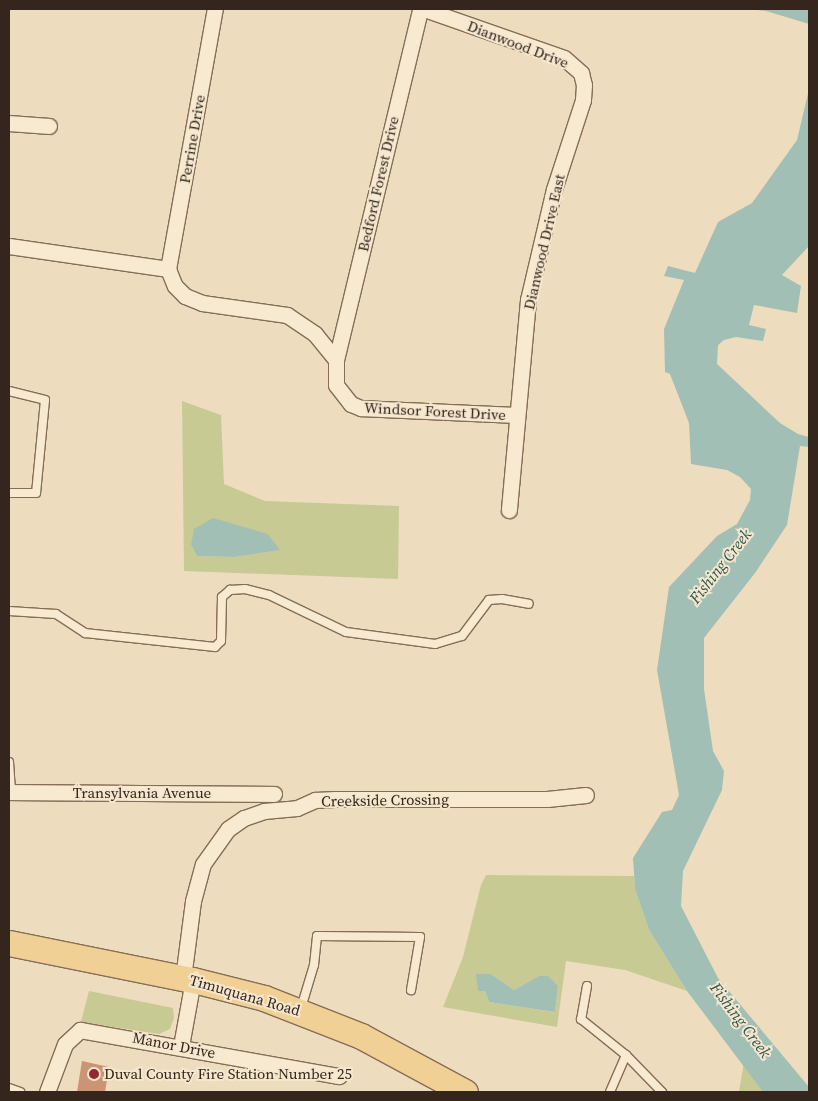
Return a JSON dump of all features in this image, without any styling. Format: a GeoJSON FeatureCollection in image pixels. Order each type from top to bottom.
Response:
{"type":"FeatureCollection","features":[{"type":"Feature","properties":{"kind":"main road","name":"Timuquana Road"},"geometry":{"type":"LineString","coordinates":[[9,944],[188,979],[300,1011],[360,1036],[451,1088]]}},
{"type":"Feature","properties":{"kind":"street","name":"Perrine Drive"},"geometry":{"type":"LineString","coordinates":[[168,269],[215,9]]}},
{"type":"Feature","properties":{"kind":"street","name":"Bedford Forest Drive"},"geometry":{"type":"LineString","coordinates":[[336,360],[420,9]]}},
{"type":"Feature","properties":{"kind":"street","name":"Dianwood Drive"},"geometry":{"type":"LineString","coordinates":[[424,9],[564,58],[581,73]]}},
{"type":"Feature","properties":{"kind":"street","name":"Dianwood Drive East"},"geometry":{"type":"LineString","coordinates":[[509,510],[515,416],[528,300],[554,189],[582,100],[581,73]]}},
{"type":"Feature","properties":{"kind":"street"},"geometry":{"type":"LineString","coordinates":[[9,122],[48,126]]}},
{"type":"Feature","properties":{"kind":"street"},"geometry":{"type":"LineString","coordinates":[[9,246],[168,269],[175,286],[185,296],[202,303],[287,315],[315,334],[336,360]]}},
{"type":"Feature","properties":{"kind":"street","name":"Windsor Forest Drive"},"geometry":{"type":"LineString","coordinates":[[336,360],[336,385],[339,392],[350,404],[361,408],[515,416]]}},
{"type":"Feature","properties":{"kind":"street","name":"Transylvania Avenue"},"geometry":{"type":"LineString","coordinates":[[10,792],[274,794]]}},
{"type":"Feature","properties":{"kind":"street","name":"Creekside Crossing"},"geometry":{"type":"LineString","coordinates":[[181,1046],[193,901],[203,864],[228,829],[244,818],[264,811],[297,808],[315,800],[547,799],[586,795]]}},
{"type":"Feature","properties":{"kind":"street","name":"Manor Drive"},"geometry":{"type":"LineString","coordinates":[[47,1092],[65,1044],[80,1030],[181,1046],[339,1076]]}},
{"type":"Feature","properties":{"kind":"lane"},"geometry":{"type":"LineString","coordinates":[[9,391],[45,400],[36,493],[9,493]]}},
{"type":"Feature","properties":{"kind":"lane"},"geometry":{"type":"LineString","coordinates":[[9,612],[56,614],[85,633],[215,647],[221,641],[222,597],[230,590],[245,589],[269,595],[346,632],[434,644],[462,636],[489,600],[502,599],[529,604]]}},
{"type":"Feature","properties":{"kind":"lane"},"geometry":{"type":"LineString","coordinates":[[9,762],[10,792]]}},
{"type":"Feature","properties":{"kind":"lane"},"geometry":{"type":"LineString","coordinates":[[300,1011],[314,965],[317,936],[420,937],[411,990]]}},
{"type":"Feature","properties":{"kind":"lane"},"geometry":{"type":"LineString","coordinates":[[587,986],[580,1019],[626,1055],[662,1092]]}},
{"type":"Feature","properties":{"kind":"lane"},"geometry":{"type":"LineString","coordinates":[[610,1092],[626,1055]]}},
{"type":"Feature","properties":{"kind":"lane"},"geometry":{"type":"LineString","coordinates":[[9,1088],[20,1092]]}},
{"type":"Feature","properties":{"kind":"green space"},"geometry":{"type":"Polygon","coordinates":[[[182,401],[221,415],[224,484],[265,501],[399,506],[398,579],[184,571],[182,401]],[[268,534],[191,545],[197,556],[234,557],[279,550],[268,534]]]}},
{"type":"Feature","properties":{"kind":"green space"},"geometry":{"type":"Polygon","coordinates":[[[486,875],[634,876],[635,889],[649,930],[687,991],[625,970],[566,961],[557,1027],[443,1007],[463,957],[481,885],[486,875]],[[491,974],[485,991],[489,1002],[555,1012],[558,986],[539,976],[514,990],[491,974]]]}},
{"type":"Feature","properties":{"kind":"green space"},"geometry":{"type":"Polygon","coordinates":[[[89,991],[173,1008],[174,1018],[170,1029],[159,1034],[81,1022],[89,991]]]}},
{"type":"Feature","properties":{"kind":"green space"},"geometry":{"type":"Polygon","coordinates":[[[744,1062],[763,1092],[739,1092],[744,1062]]]}},
{"type":"Feature","properties":{"kind":"water"},"geometry":{"type":"Polygon","coordinates":[[[748,9],[809,9],[809,24],[766,11],[748,9]]]}},
{"type":"Feature","properties":{"kind":"water","name":"Fishing Creek"},"geometry":{"type":"Polygon","coordinates":[[[809,89],[809,246],[782,275],[801,286],[797,313],[754,305],[749,325],[766,329],[763,341],[736,337],[724,340],[718,345],[717,364],[780,423],[798,434],[809,437],[809,447],[800,446],[787,525],[755,573],[704,638],[704,689],[713,751],[724,771],[722,790],[683,871],[681,906],[718,978],[809,1087],[809,1092],[763,1092],[687,991],[649,930],[635,889],[633,858],[662,812],[672,810],[679,795],[657,670],[669,587],[717,536],[737,524],[750,500],[751,489],[740,477],[727,470],[691,464],[689,423],[670,374],[665,372],[664,329],[684,280],[664,276],[668,266],[695,273],[718,222],[752,203],[797,140],[809,89]]]}},
{"type":"Feature","properties":{"kind":"water"},"geometry":{"type":"Polygon","coordinates":[[[213,518],[268,534],[280,550],[234,557],[197,556],[191,545],[194,529],[213,518]]]}},
{"type":"Feature","properties":{"kind":"water"},"geometry":{"type":"Polygon","coordinates":[[[476,974],[491,974],[514,990],[539,976],[548,976],[558,986],[555,1012],[489,1002],[485,991],[478,991],[476,974]]]}},
{"type":"Feature","properties":{"kind":"building","name":"Duval County Fire Station Number 25"},"geometry":{"type":"Polygon","coordinates":[[[82,1061],[109,1067],[105,1092],[77,1092],[82,1061]]]}},
{"type":"Feature","properties":{"kind":"place","name":"Duval County Fire Station Number 25"},"geometry":{"type":"Point","coordinates":[94,1074]}}]}
